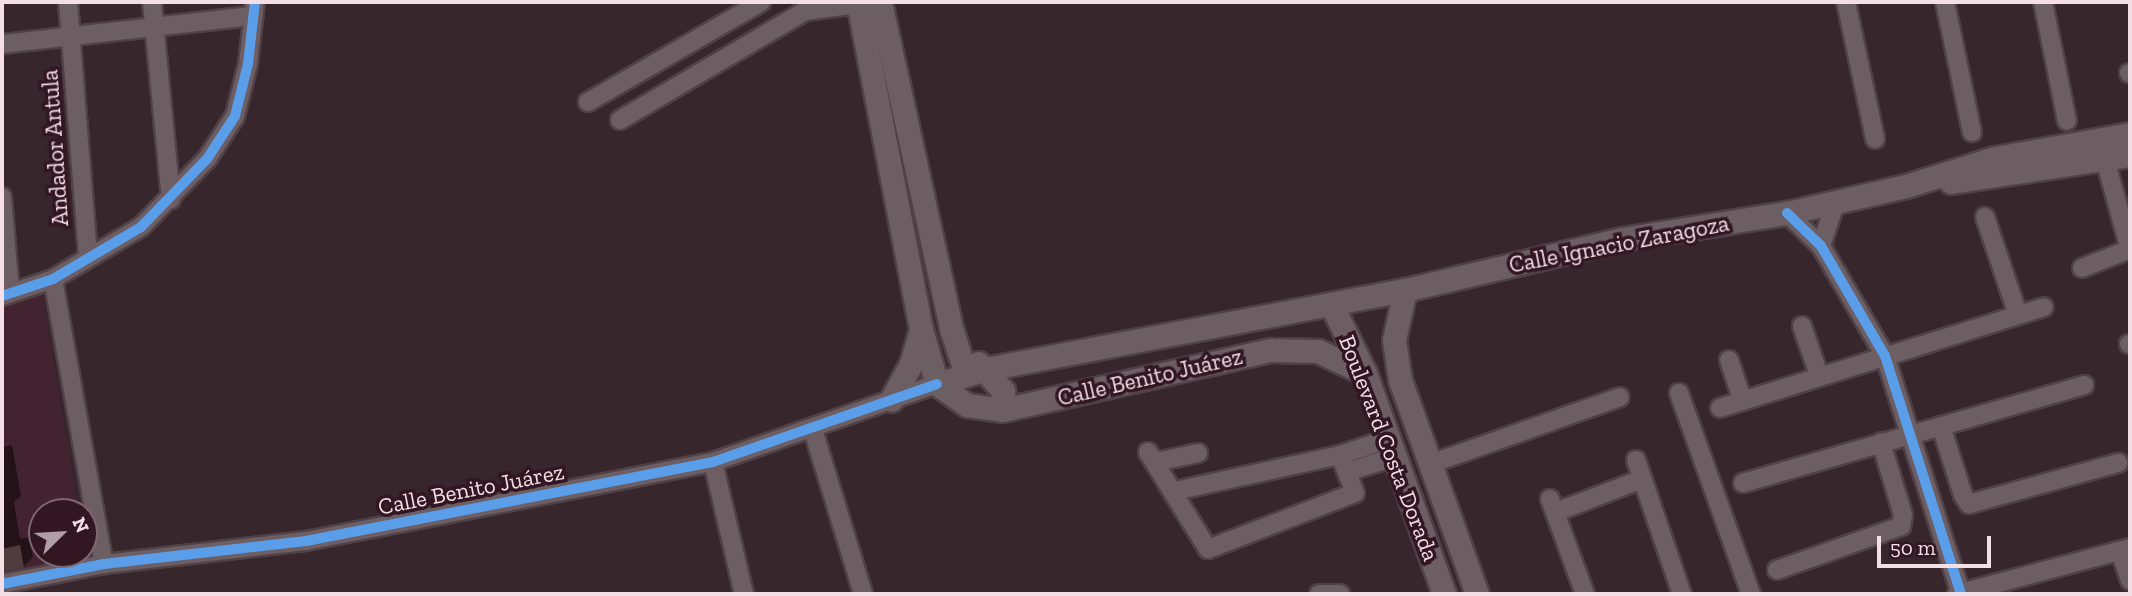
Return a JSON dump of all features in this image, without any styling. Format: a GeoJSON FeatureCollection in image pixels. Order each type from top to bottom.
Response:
{"type":"FeatureCollection","features":[{"type":"Feature","properties":{"kind":"main road"},"geometry":{"type":"LineString","coordinates":[[865,3],[891,53],[952,331],[976,372],[1003,391],[1002,410]]}},
{"type":"Feature","properties":{"kind":"main road"},"geometry":{"type":"LineString","coordinates":[[865,3],[867,55],[921,330],[937,384]]}},
{"type":"Feature","properties":{"kind":"main road"},"geometry":{"type":"LineString","coordinates":[[867,55],[891,53]]}},
{"type":"Feature","properties":{"kind":"main road","name":"Calle Ignacio Zaragoza"},"geometry":{"type":"LineString","coordinates":[[1331,304],[1405,290],[1622,239],[1787,213],[1906,186],[1995,158],[2130,134]]}},
{"type":"Feature","properties":{"kind":"main road","name":"Calle Ignacio Zaragoza"},"geometry":{"type":"LineString","coordinates":[[1906,186],[2001,177],[2130,155]]}},
{"type":"Feature","properties":{"kind":"main road","name":"Boulevard Costa Dorada"},"geometry":{"type":"LineString","coordinates":[[1405,290],[1394,340],[1400,380],[1477,594]]}},
{"type":"Feature","properties":{"kind":"main road","name":"Boulevard Costa Dorada"},"geometry":{"type":"LineString","coordinates":[[1331,304],[1365,373],[1444,594]]}},
{"type":"Feature","properties":{"kind":"main road","name":"Calle Benito Juárez"},"geometry":{"type":"LineString","coordinates":[[937,384],[976,372],[1331,304]]}},
{"type":"Feature","properties":{"kind":"main road"},"geometry":{"type":"LineString","coordinates":[[891,400],[911,364],[921,330]]}},
{"type":"Feature","properties":{"kind":"main road","name":"Calle Benito Juárez"},"geometry":{"type":"LineString","coordinates":[[937,384],[967,405],[1002,410],[1271,349],[1318,351],[1365,373]]}},
{"type":"Feature","properties":{"kind":"main road"},"geometry":{"type":"LineString","coordinates":[[1394,457],[1413,482],[1426,510],[1445,506]]}},
{"type":"Feature","properties":{"kind":"street","name":"Andador Antula"},"geometry":{"type":"LineString","coordinates":[[68,2],[88,256]]}},
{"type":"Feature","properties":{"kind":"street"},"geometry":{"type":"LineString","coordinates":[[152,2],[171,199]]}},
{"type":"Feature","properties":{"kind":"street"},"geometry":{"type":"LineString","coordinates":[[588,102],[735,8],[761,2]]}},
{"type":"Feature","properties":{"kind":"street"},"geometry":{"type":"LineString","coordinates":[[1846,2],[1875,139]]}},
{"type":"Feature","properties":{"kind":"street"},"geometry":{"type":"LineString","coordinates":[[1945,2],[1972,132]]}},
{"type":"Feature","properties":{"kind":"street"},"geometry":{"type":"LineString","coordinates":[[2043,2],[2067,121]]}},
{"type":"Feature","properties":{"kind":"street"},"geometry":{"type":"LineString","coordinates":[[621,120],[805,11],[865,3]]}},
{"type":"Feature","properties":{"kind":"street"},"geometry":{"type":"LineString","coordinates":[[2,44],[154,26],[254,9],[248,64],[235,116],[207,159],[141,227],[53,279],[6,295],[2,197]]}},
{"type":"Feature","properties":{"kind":"street"},"geometry":{"type":"LineString","coordinates":[[2082,268],[2130,249],[2105,159]]}},
{"type":"Feature","properties":{"kind":"street"},"geometry":{"type":"LineString","coordinates":[[1821,246],[1836,201]]}},
{"type":"Feature","properties":{"kind":"street"},"geometry":{"type":"LineString","coordinates":[[1787,213],[1821,246],[1885,356],[1960,594],[2125,549],[2130,580]]}},
{"type":"Feature","properties":{"kind":"street"},"geometry":{"type":"LineString","coordinates":[[1985,217],[2018,315]]}},
{"type":"Feature","properties":{"kind":"street"},"geometry":{"type":"LineString","coordinates":[[53,279],[104,564]]}},
{"type":"Feature","properties":{"kind":"street"},"geometry":{"type":"LineString","coordinates":[[1720,408],[2044,307]]}},
{"type":"Feature","properties":{"kind":"street"},"geometry":{"type":"LineString","coordinates":[[1802,327],[1819,375]]}},
{"type":"Feature","properties":{"kind":"street"},"geometry":{"type":"LineString","coordinates":[[1729,360],[1742,399]]}},
{"type":"Feature","properties":{"kind":"street","name":"Calle Benito Juárez"},"geometry":{"type":"LineString","coordinates":[[2,584],[104,564],[306,541],[713,462],[813,430],[937,384]]}},
{"type":"Feature","properties":{"kind":"street"},"geometry":{"type":"LineString","coordinates":[[1742,483],[2084,385]]}},
{"type":"Feature","properties":{"kind":"street"},"geometry":{"type":"LineString","coordinates":[[1679,393],[1751,594]]}},
{"type":"Feature","properties":{"kind":"street"},"geometry":{"type":"LineString","coordinates":[[1430,464],[1620,397]]}},
{"type":"Feature","properties":{"kind":"street"},"geometry":{"type":"LineString","coordinates":[[1941,426],[1962,495],[1969,504],[2118,463]]}},
{"type":"Feature","properties":{"kind":"street"},"geometry":{"type":"LineString","coordinates":[[813,430],[863,594]]}},
{"type":"Feature","properties":{"kind":"street"},"geometry":{"type":"LineString","coordinates":[[1777,570],[1900,526],[1903,515],[1881,442]]}},
{"type":"Feature","properties":{"kind":"street"},"geometry":{"type":"LineString","coordinates":[[1198,453],[1152,457],[1208,549],[1355,493],[1340,455]]}},
{"type":"Feature","properties":{"kind":"street"},"geometry":{"type":"LineString","coordinates":[[1175,491],[1340,455],[1394,457]]}},
{"type":"Feature","properties":{"kind":"street"},"geometry":{"type":"LineString","coordinates":[[1347,472],[1394,457]]}},
{"type":"Feature","properties":{"kind":"street"},"geometry":{"type":"LineString","coordinates":[[1636,460],[1682,594]]}},
{"type":"Feature","properties":{"kind":"street"},"geometry":{"type":"LineString","coordinates":[[713,462],[744,594]]}},
{"type":"Feature","properties":{"kind":"street"},"geometry":{"type":"LineString","coordinates":[[1585,594],[1553,506],[1642,479]]}},
{"type":"Feature","properties":{"kind":"street"},"geometry":{"type":"LineString","coordinates":[[1319,594],[1339,593]]}},
{"type":"Feature","properties":{"kind":"shaded area"},"geometry":{"type":"Polygon","coordinates":[[[42,295],[76,498],[28,498],[28,568],[56,568],[2,579],[2,308],[42,295]]]}},
{"type":"Feature","properties":{"kind":"building"},"geometry":{"type":"Polygon","coordinates":[[[20,545],[24,568],[2,572],[2,549],[20,545]]]}},
{"type":"Feature","properties":{"kind":"cycle path"},"geometry":{"type":"LineString","coordinates":[[2,296],[53,279],[141,227],[207,159],[235,116],[248,64],[255,2]]}},
{"type":"Feature","properties":{"kind":"cycle path"},"geometry":{"type":"LineString","coordinates":[[1787,213],[1821,246],[1885,356],[1961,594]]}},
{"type":"Feature","properties":{"kind":"cycle path"},"geometry":{"type":"LineString","coordinates":[[2,584],[104,564],[306,541],[713,462],[937,384]]}}]}
